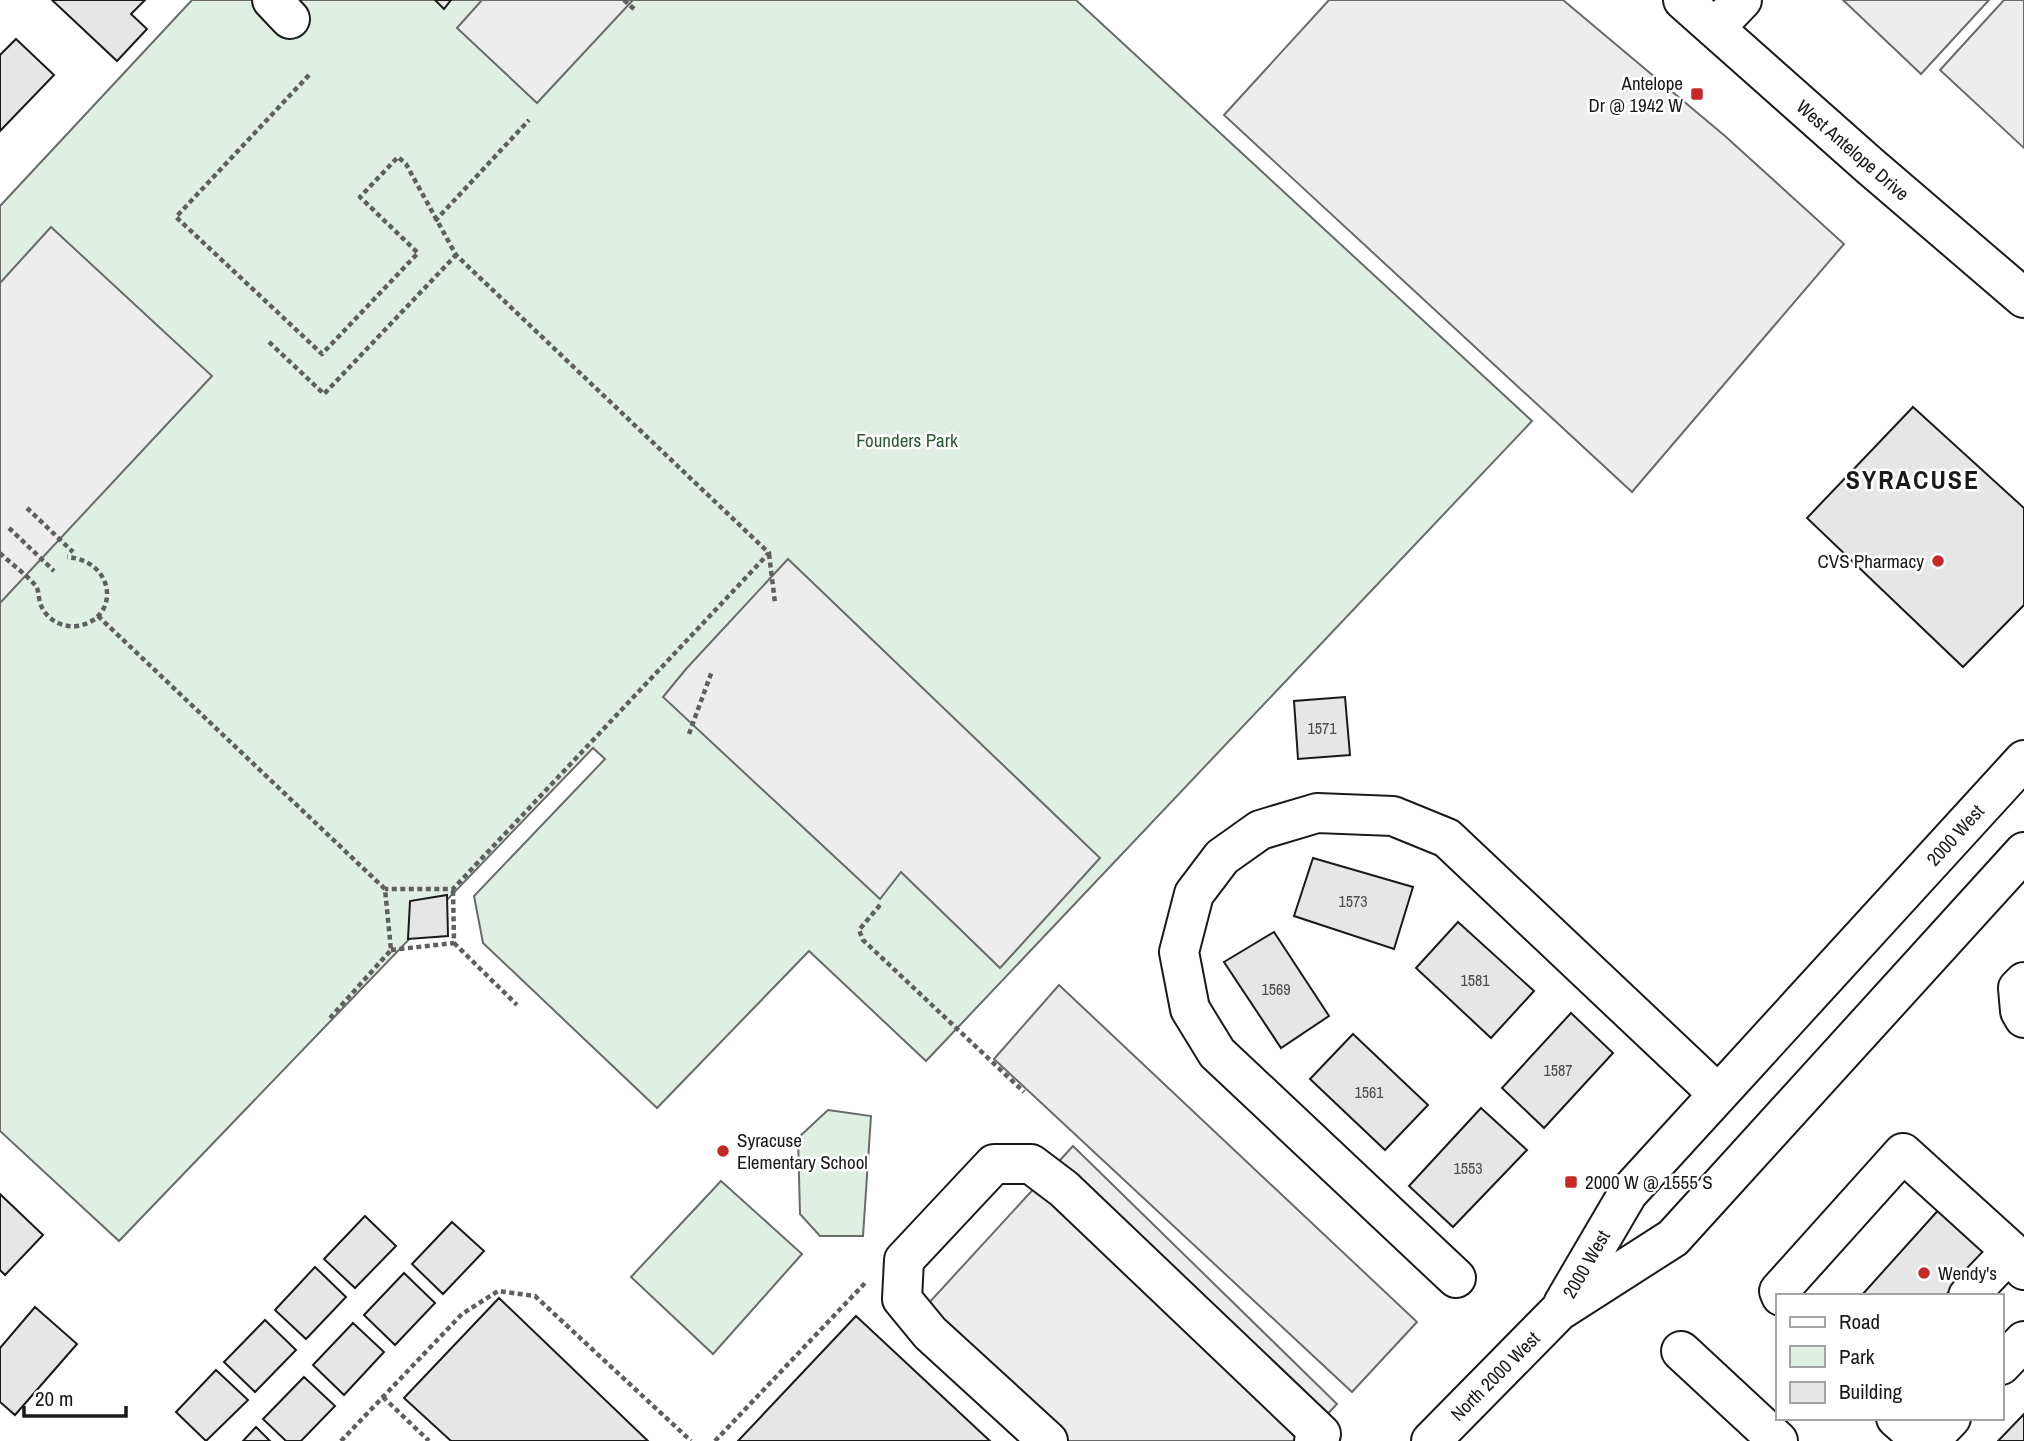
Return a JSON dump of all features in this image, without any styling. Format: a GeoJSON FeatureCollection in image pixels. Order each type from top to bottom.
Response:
{"type":"FeatureCollection","features":[{"type":"Feature","properties":{"kind":"main road","name":"West Antelope Drive"},"geometry":{"type":"LineString","coordinates":[[1684,0],[2024,298]]}},
{"type":"Feature","properties":{"kind":"main road"},"geometry":{"type":"LineString","coordinates":[[1715,28],[1742,0]]}},
{"type":"Feature","properties":{"kind":"main road","name":"2000 West"},"geometry":{"type":"LineString","coordinates":[[1559,1311],[1628,1193],[2024,760]]}},
{"type":"Feature","properties":{"kind":"main road"},"geometry":{"type":"LineString","coordinates":[[1456,1278],[1217,1054],[1190,1009],[1179,952],[1194,894],[1222,857],[1260,830],[1317,813],[1392,816],[1447,838],[1717,1094]]}},
{"type":"Feature","properties":{"kind":"main road","name":"2000 West"},"geometry":{"type":"LineString","coordinates":[[1559,1311],[1673,1238],[2024,852]]}},
{"type":"Feature","properties":{"kind":"main road"},"geometry":{"type":"LineString","coordinates":[[2024,982],[2018,988],[2020,1011],[2024,1018]]}},
{"type":"Feature","properties":{"kind":"main road"},"geometry":{"type":"LineString","coordinates":[[1780,1294],[1779,1291],[1903,1153],[2017,1260],[1971,1294]]}},
{"type":"Feature","properties":{"kind":"main road"},"geometry":{"type":"LineString","coordinates":[[1048,1441],[930,1333],[902,1299],[904,1260],[994,1164],[1031,1164],[1064,1189],[1321,1434],[1314,1441]]}},
{"type":"Feature","properties":{"kind":"main road","name":"North 2000 West"},"geometry":{"type":"LineString","coordinates":[[1431,1441],[1559,1311]]}},
{"type":"Feature","properties":{"kind":"main road"},"geometry":{"type":"LineString","coordinates":[[1681,1351],[1777,1441]]}},
{"type":"Feature","properties":{"kind":"main road"},"geometry":{"type":"LineString","coordinates":[[1898,1420],[1922,1441]]}},
{"type":"Feature","properties":{"kind":"main road"},"geometry":{"type":"LineString","coordinates":[[1929,1441],[1949,1420]]}},
{"type":"Feature","properties":{"kind":"path"},"geometry":{"type":"LineString","coordinates":[[624,0],[634,9]]}},
{"type":"Feature","properties":{"kind":"path"},"geometry":{"type":"LineString","coordinates":[[309,75],[176,217],[322,354],[418,253],[360,197],[398,157],[407,164],[435,221],[456,255],[769,553],[775,603]]}},
{"type":"Feature","properties":{"kind":"path"},"geometry":{"type":"LineString","coordinates":[[435,221],[529,120]]}},
{"type":"Feature","properties":{"kind":"path"},"geometry":{"type":"LineString","coordinates":[[269,342],[324,394],[456,255]]}},
{"type":"Feature","properties":{"kind":"path"},"geometry":{"type":"LineString","coordinates":[[27,508],[73,552]]}},
{"type":"Feature","properties":{"kind":"path"},"geometry":{"type":"LineString","coordinates":[[9,528],[54,571]]}},
{"type":"Feature","properties":{"kind":"path"},"geometry":{"type":"LineString","coordinates":[[0,553],[38,588],[40,603],[46,614],[55,622],[78,626],[98,616],[107,594],[106,582],[100,571],[91,563],[82,558],[67,557]]}},
{"type":"Feature","properties":{"kind":"path"},"geometry":{"type":"LineString","coordinates":[[517,1005],[454,943],[453,889],[769,553]]}},
{"type":"Feature","properties":{"kind":"path"},"geometry":{"type":"LineString","coordinates":[[98,616],[385,889],[391,950]]}},
{"type":"Feature","properties":{"kind":"path"},"geometry":{"type":"LineString","coordinates":[[689,734],[712,671]]}},
{"type":"Feature","properties":{"kind":"path"},"geometry":{"type":"LineString","coordinates":[[385,889],[453,889]]}},
{"type":"Feature","properties":{"kind":"path"},"geometry":{"type":"LineString","coordinates":[[880,905],[859,930],[863,940],[1024,1092]]}},
{"type":"Feature","properties":{"kind":"path"},"geometry":{"type":"LineString","coordinates":[[330,1018],[391,950],[454,943]]}},
{"type":"Feature","properties":{"kind":"path"},"geometry":{"type":"LineString","coordinates":[[715,1441],[869,1279]]}},
{"type":"Feature","properties":{"kind":"path"},"geometry":{"type":"LineString","coordinates":[[341,1441],[462,1314],[498,1291],[535,1296],[691,1441]]}},
{"type":"Feature","properties":{"kind":"path"},"geometry":{"type":"LineString","coordinates":[[383,1397],[429,1441]]}},
{"type":"Feature","properties":{"kind":"green space","name":"Founders Park"},"geometry":{"type":"Polygon","coordinates":[[[192,0],[1076,0],[1532,421],[926,1061],[809,951],[657,1108],[483,943],[474,896],[605,759],[593,748],[119,1241],[0,1131],[0,206],[192,0]]]}},
{"type":"Feature","properties":{"kind":"green space"},"geometry":{"type":"Polygon","coordinates":[[[828,1110],[871,1116],[863,1236],[820,1236],[800,1214],[798,1138],[828,1110]]]}},
{"type":"Feature","properties":{"kind":"green space"},"geometry":{"type":"Polygon","coordinates":[[[721,1181],[802,1254],[713,1354],[631,1277],[721,1181]]]}},
{"type":"Feature","properties":{"kind":"shaded area"},"geometry":{"type":"Polygon","coordinates":[[[482,0],[633,0],[537,103],[457,28],[482,0]]]}},
{"type":"Feature","properties":{"kind":"shaded area"},"geometry":{"type":"Polygon","coordinates":[[[1329,0],[1563,0],[1725,136],[1844,244],[1632,492],[1224,115],[1329,0]]]}},
{"type":"Feature","properties":{"kind":"shaded area"},"geometry":{"type":"Polygon","coordinates":[[[1843,0],[1989,0],[1921,74],[1843,0]]]}},
{"type":"Feature","properties":{"kind":"shaded area"},"geometry":{"type":"Polygon","coordinates":[[[2004,0],[2024,0],[2024,148],[1940,70],[2004,0]]]}},
{"type":"Feature","properties":{"kind":"shaded area"},"geometry":{"type":"Polygon","coordinates":[[[51,227],[212,376],[0,603],[0,283],[51,227]]]}},
{"type":"Feature","properties":{"kind":"shaded area"},"geometry":{"type":"Polygon","coordinates":[[[788,559],[1100,858],[1000,968],[901,872],[880,899],[663,697],[788,559]]]}},
{"type":"Feature","properties":{"kind":"shaded area"},"geometry":{"type":"Polygon","coordinates":[[[1059,985],[1417,1322],[1352,1392],[994,1059],[1059,985]]]}},
{"type":"Feature","properties":{"kind":"shaded area"},"geometry":{"type":"Polygon","coordinates":[[[1073,1146],[1337,1404],[1302,1441],[1020,1441],[904,1330],[1073,1146]]]}},
{"type":"Feature","properties":{"kind":"building"},"geometry":{"type":"Polygon","coordinates":[[[52,0],[145,0],[131,14],[147,29],[117,61],[52,0]]]}},
{"type":"Feature","properties":{"kind":"building"},"geometry":{"type":"Polygon","coordinates":[[[435,0],[451,0],[444,9],[435,0]]]}},
{"type":"Feature","properties":{"kind":"building"},"geometry":{"type":"Polygon","coordinates":[[[16,39],[54,75],[0,131],[0,55],[16,39]]]}},
{"type":"Feature","properties":{"kind":"building","name":"CVS Pharmacy"},"geometry":{"type":"Polygon","coordinates":[[[1913,407],[2024,508],[2024,605],[1963,667],[1807,518],[1913,407]]]}},
{"type":"Feature","properties":{"kind":"building"},"geometry":{"type":"Polygon","coordinates":[[[1345,697],[1350,755],[1298,759],[1294,701],[1345,697]]]}},
{"type":"Feature","properties":{"kind":"building"},"geometry":{"type":"Polygon","coordinates":[[[1313,858],[1413,887],[1394,949],[1294,916],[1313,858]]]}},
{"type":"Feature","properties":{"kind":"building"},"geometry":{"type":"Polygon","coordinates":[[[447,895],[448,936],[408,939],[410,901],[447,895]]]}},
{"type":"Feature","properties":{"kind":"building"},"geometry":{"type":"Polygon","coordinates":[[[1458,922],[1534,991],[1491,1038],[1416,968],[1458,922]]]}},
{"type":"Feature","properties":{"kind":"building"},"geometry":{"type":"Polygon","coordinates":[[[1274,932],[1329,1016],[1281,1048],[1224,962],[1274,932]]]}},
{"type":"Feature","properties":{"kind":"building"},"geometry":{"type":"Polygon","coordinates":[[[1571,1013],[1613,1053],[1544,1128],[1502,1088],[1571,1013]]]}},
{"type":"Feature","properties":{"kind":"building"},"geometry":{"type":"Polygon","coordinates":[[[1353,1034],[1428,1105],[1385,1150],[1310,1079],[1353,1034]]]}},
{"type":"Feature","properties":{"kind":"building"},"geometry":{"type":"Polygon","coordinates":[[[1481,1108],[1527,1150],[1453,1227],[1409,1186],[1481,1108]]]}},
{"type":"Feature","properties":{"kind":"building"},"geometry":{"type":"Polygon","coordinates":[[[0,1194],[43,1235],[5,1275],[0,1270],[0,1194]]]}},
{"type":"Feature","properties":{"kind":"building","name":"Wendy's"},"geometry":{"type":"Polygon","coordinates":[[[1942,1206],[1989,1250],[1947,1294],[1863,1294],[1942,1206]]]}},
{"type":"Feature","properties":{"kind":"building"},"geometry":{"type":"Polygon","coordinates":[[[365,1216],[396,1246],[355,1288],[324,1259],[365,1216]]]}},
{"type":"Feature","properties":{"kind":"building"},"geometry":{"type":"Polygon","coordinates":[[[452,1222],[484,1251],[443,1294],[412,1264],[452,1222]]]}},
{"type":"Feature","properties":{"kind":"building"},"geometry":{"type":"Polygon","coordinates":[[[315,1267],[346,1297],[306,1339],[275,1310],[315,1267]]]}},
{"type":"Feature","properties":{"kind":"building"},"geometry":{"type":"Polygon","coordinates":[[[404,1273],[435,1303],[395,1345],[364,1315],[404,1273]]]}},
{"type":"Feature","properties":{"kind":"building"},"geometry":{"type":"Polygon","coordinates":[[[499,1298],[648,1441],[451,1441],[404,1398],[499,1298]]]}},
{"type":"Feature","properties":{"kind":"building"},"geometry":{"type":"Polygon","coordinates":[[[35,1307],[77,1344],[15,1415],[0,1402],[0,1348],[35,1307]]]}},
{"type":"Feature","properties":{"kind":"building"},"geometry":{"type":"Polygon","coordinates":[[[856,1316],[990,1441],[738,1441],[856,1316]]]}},
{"type":"Feature","properties":{"kind":"building"},"geometry":{"type":"Polygon","coordinates":[[[265,1320],[296,1350],[255,1392],[224,1362],[265,1320]]]}},
{"type":"Feature","properties":{"kind":"building"},"geometry":{"type":"Polygon","coordinates":[[[353,1323],[384,1352],[344,1395],[313,1365],[353,1323]]]}},
{"type":"Feature","properties":{"kind":"building"},"geometry":{"type":"Polygon","coordinates":[[[216,1370],[248,1400],[206,1441],[176,1412],[216,1370]]]}},
{"type":"Feature","properties":{"kind":"building"},"geometry":{"type":"Polygon","coordinates":[[[304,1377],[335,1406],[301,1441],[286,1441],[263,1419],[304,1377]]]}},
{"type":"Feature","properties":{"kind":"building"},"geometry":{"type":"Polygon","coordinates":[[[2024,1414],[2024,1441],[1998,1441],[2024,1414]]]}},
{"type":"Feature","properties":{"kind":"building"},"geometry":{"type":"Polygon","coordinates":[[[256,1427],[270,1441],[243,1441],[256,1427]]]}},
{"type":"Feature","properties":{"kind":"place","name":"Antelope Dr @ 1942 W"},"geometry":{"type":"Point","coordinates":[1697,94]}},
{"type":"Feature","properties":{"kind":"place","name":"CVS Pharmacy"},"geometry":{"type":"Point","coordinates":[1938,561]}},
{"type":"Feature","properties":{"kind":"place","name":"Syracuse Elementary School"},"geometry":{"type":"Point","coordinates":[723,1151]}},
{"type":"Feature","properties":{"kind":"place","name":"2000 W @ 1555 S"},"geometry":{"type":"Point","coordinates":[1571,1182]}},
{"type":"Feature","properties":{"kind":"place","name":"Wendy's"},"geometry":{"type":"Point","coordinates":[1924,1273]}},
{"type":"Feature","properties":{"kind":"district","name":"SYRACUSE"},"geometry":{"type":"Point","coordinates":[1913,479]}}]}
